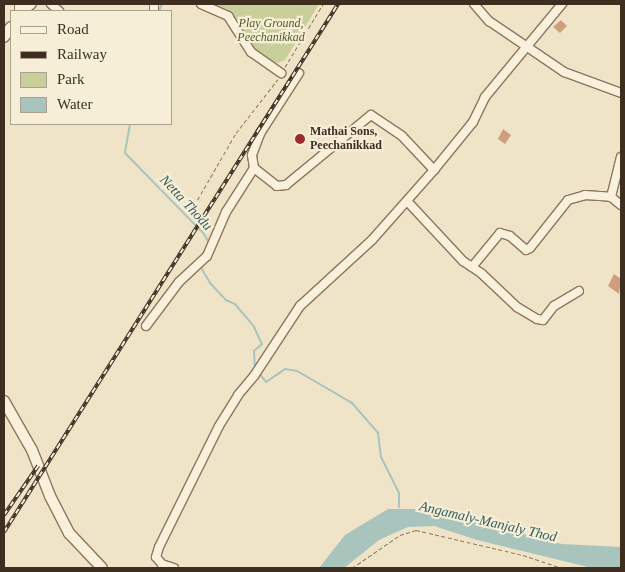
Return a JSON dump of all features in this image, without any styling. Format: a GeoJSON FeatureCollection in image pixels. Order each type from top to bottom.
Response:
{"type":"FeatureCollection","features":[{"type":"Feature","properties":{"kind":"main road"},"geometry":{"type":"LineString","coordinates":[[4,401],[28,442],[50,496],[69,533],[102,568]]}},
{"type":"Feature","properties":{"kind":"street"},"geometry":{"type":"LineString","coordinates":[[201,4],[228,16],[251,52],[281,73]]}},
{"type":"Feature","properties":{"kind":"street"},"geometry":{"type":"LineString","coordinates":[[474,4],[489,21],[564,72],[621,93]]}},
{"type":"Feature","properties":{"kind":"street"},"geometry":{"type":"LineString","coordinates":[[174,568],[162,564],[156,557],[159,547],[218,426],[255,375],[300,306],[372,240],[434,170],[474,122],[485,97],[525,45],[562,4]]}},
{"type":"Feature","properties":{"kind":"street"},"geometry":{"type":"LineString","coordinates":[[146,326],[179,282],[207,256],[226,212],[254,168],[252,155],[261,132],[299,72]]}},
{"type":"Feature","properties":{"kind":"street"},"geometry":{"type":"LineString","coordinates":[[254,168],[277,186],[286,186],[371,116],[402,136],[434,170]]}},
{"type":"Feature","properties":{"kind":"street"},"geometry":{"type":"LineString","coordinates":[[610,197],[621,157]]}},
{"type":"Feature","properties":{"kind":"street"},"geometry":{"type":"LineString","coordinates":[[472,267],[500,233],[510,236],[526,250],[530,248],[568,200],[585,195],[610,197],[621,205]]}},
{"type":"Feature","properties":{"kind":"street"},"geometry":{"type":"LineString","coordinates":[[407,201],[472,267],[517,307],[537,320],[543,320],[554,306],[579,292]]}},
{"type":"Feature","properties":{"kind":"path"},"geometry":{"type":"LineString","coordinates":[[191,210],[236,133],[281,73],[323,4]]}},
{"type":"Feature","properties":{"kind":"path"},"geometry":{"type":"LineString","coordinates":[[352,568],[400,535],[416,530],[506,550],[562,568]]}},
{"type":"Feature","properties":{"kind":"green space","name":"Play Ground, Peechanikkad"},"geometry":{"type":"Polygon","coordinates":[[[208,4],[319,4],[285,60],[278,63],[260,58],[231,16],[224,9],[208,4]]]}},
{"type":"Feature","properties":{"kind":"water"},"geometry":{"type":"Polygon","coordinates":[[[388,509],[428,509],[562,544],[621,547],[621,568],[592,568],[477,540],[434,526],[408,527],[379,540],[344,568],[319,568],[345,535],[388,509]]]}},
{"type":"Feature","properties":{"kind":"building"},"geometry":{"type":"Polygon","coordinates":[[[561,20],[567,26],[560,33],[553,27],[561,20]]]}},
{"type":"Feature","properties":{"kind":"building"},"geometry":{"type":"Polygon","coordinates":[[[503,129],[511,135],[505,144],[498,139],[503,129]]]}},
{"type":"Feature","properties":{"kind":"building"},"geometry":{"type":"Polygon","coordinates":[[[614,274],[621,279],[619,294],[608,286],[614,274]]]}},
{"type":"Feature","properties":{"kind":"waterway","name":"Netta Thodu"},"geometry":{"type":"LineString","coordinates":[[159,10],[162,4]]}},
{"type":"Feature","properties":{"kind":"waterway","name":"Netta Thodu"},"geometry":{"type":"LineString","coordinates":[[130,125],[125,153],[204,234],[209,243],[200,259]]}},
{"type":"Feature","properties":{"kind":"waterway","name":"Netta Thodu"},"geometry":{"type":"LineString","coordinates":[[200,266],[211,284],[226,300],[235,304],[254,327],[262,344],[254,351],[255,369]]}},
{"type":"Feature","properties":{"kind":"waterway"},"geometry":{"type":"LineString","coordinates":[[258,372],[266,382],[285,369],[297,371],[352,403],[378,433],[381,457],[399,493],[399,507]]}},
{"type":"Feature","properties":{"kind":"railway"},"geometry":{"type":"LineString","coordinates":[[4,532],[338,4]]}},
{"type":"Feature","properties":{"kind":"railway"},"geometry":{"type":"LineString","coordinates":[[4,515],[38,466]]}},
{"type":"Feature","properties":{"kind":"place","name":"Mathai Sons, Peechanikkad"},"geometry":{"type":"Point","coordinates":[300,139]}},
{"type":"Feature","properties":{"kind":"water label","name":"Angamaly-Manjaly Thod"},"geometry":{"type":"Point","coordinates":[488,522]}}]}
